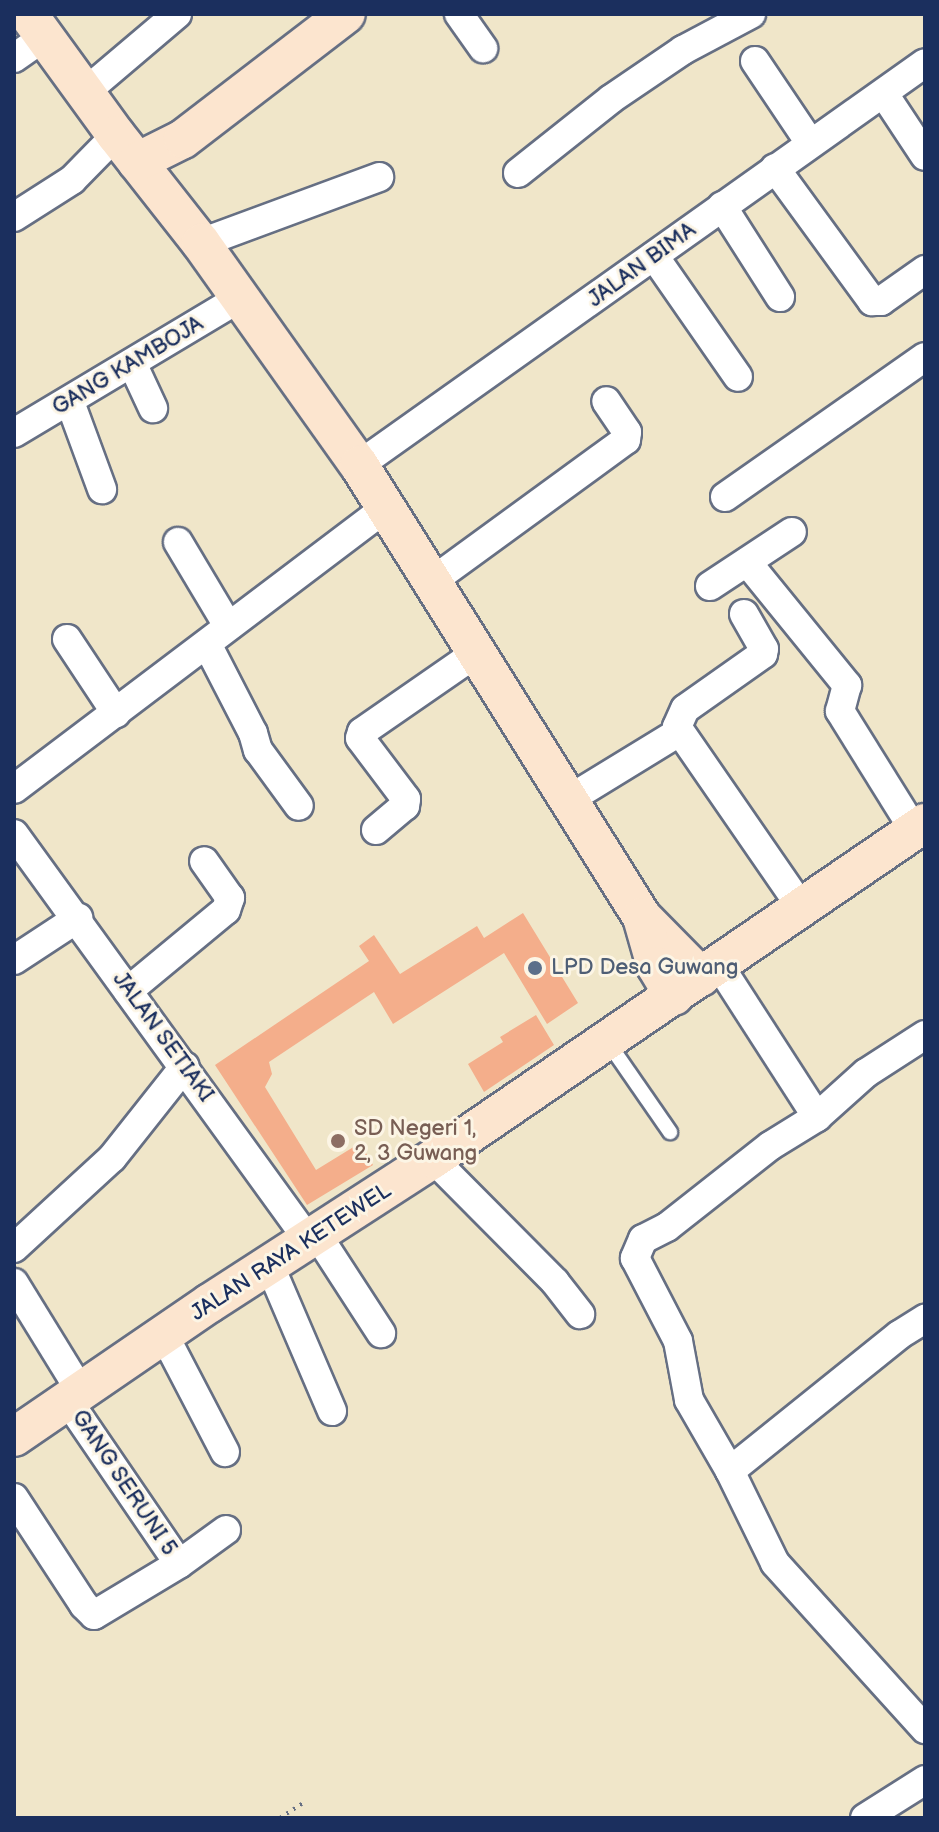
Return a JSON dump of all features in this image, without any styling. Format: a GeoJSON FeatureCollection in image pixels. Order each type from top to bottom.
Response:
{"type":"FeatureCollection","features":[{"type":"Feature","properties":{"kind":"street"},"geometry":{"type":"LineString","coordinates":[[84,93],[177,14]]}},
{"type":"Feature","properties":{"kind":"street"},"geometry":{"type":"LineString","coordinates":[[14,217],[72,180],[138,162],[183,139],[346,14]]}},
{"type":"Feature","properties":{"kind":"street"},"geometry":{"type":"LineString","coordinates":[[459,14],[483,48]]}},
{"type":"Feature","properties":{"kind":"street"},"geometry":{"type":"LineString","coordinates":[[518,173],[611,99],[683,50],[751,14]]}},
{"type":"Feature","properties":{"kind":"street"},"geometry":{"type":"LineString","coordinates":[[33,29],[201,243],[359,465],[642,917],[817,1117]]}},
{"type":"Feature","properties":{"kind":"street"},"geometry":{"type":"LineString","coordinates":[[755,61],[810,143]]}},
{"type":"Feature","properties":{"kind":"street","name":"JALAN BIMA"},"geometry":{"type":"LineString","coordinates":[[359,465],[925,63]]}},
{"type":"Feature","properties":{"kind":"street"},"geometry":{"type":"LineString","coordinates":[[884,94],[925,156]]}},
{"type":"Feature","properties":{"kind":"street"},"geometry":{"type":"LineString","coordinates":[[775,168],[872,301],[881,301],[925,270]]}},
{"type":"Feature","properties":{"kind":"street"},"geometry":{"type":"LineString","coordinates":[[201,243],[379,177]]}},
{"type":"Feature","properties":{"kind":"street"},"geometry":{"type":"LineString","coordinates":[[722,206],[780,297]]}},
{"type":"Feature","properties":{"kind":"street"},"geometry":{"type":"LineString","coordinates":[[654,256],[738,377]]}},
{"type":"Feature","properties":{"kind":"street","name":"GANG KAMBOJA"},"geometry":{"type":"LineString","coordinates":[[14,433],[240,298]]}},
{"type":"Feature","properties":{"kind":"street"},"geometry":{"type":"LineString","coordinates":[[725,497],[925,357]]}},
{"type":"Feature","properties":{"kind":"street"},"geometry":{"type":"LineString","coordinates":[[132,363],[153,408]]}},
{"type":"Feature","properties":{"kind":"street"},"geometry":{"type":"LineString","coordinates":[[431,582],[626,440],[627,432],[606,401]]}},
{"type":"Feature","properties":{"kind":"street"},"geometry":{"type":"LineString","coordinates":[[70,402],[102,489]]}},
{"type":"Feature","properties":{"kind":"street"},"geometry":{"type":"LineString","coordinates":[[14,789],[384,509]]}},
{"type":"Feature","properties":{"kind":"street"},"geometry":{"type":"LineString","coordinates":[[710,586],[792,532]]}},
{"type":"Feature","properties":{"kind":"street"},"geometry":{"type":"LineString","coordinates":[[178,542],[217,635],[258,750],[299,806]]}},
{"type":"Feature","properties":{"kind":"street"},"geometry":{"type":"LineString","coordinates":[[747,562],[847,685],[840,711],[920,827]]}},
{"type":"Feature","properties":{"kind":"street"},"geometry":{"type":"LineString","coordinates":[[744,614],[764,649],[763,654],[685,709],[679,719],[679,732],[801,907]]}},
{"type":"Feature","properties":{"kind":"street"},"geometry":{"type":"LineString","coordinates":[[67,639],[116,713]]}},
{"type":"Feature","properties":{"kind":"street"},"geometry":{"type":"LineString","coordinates":[[376,830],[405,806],[406,799],[360,738],[362,732],[476,653]]}},
{"type":"Feature","properties":{"kind":"street"},"geometry":{"type":"LineString","coordinates":[[568,800],[679,732]]}},
{"type":"Feature","properties":{"kind":"street","name":"JALAN RAYA KETEWEL"},"geometry":{"type":"LineString","coordinates":[[14,1437],[269,1264],[433,1159],[920,827]]}},
{"type":"Feature","properties":{"kind":"street","name":"JALAN SETIAKI"},"geometry":{"type":"LineString","coordinates":[[14,834],[381,1333]]}},
{"type":"Feature","properties":{"kind":"street"},"geometry":{"type":"LineString","coordinates":[[128,991],[226,910],[230,898],[204,861]]}},
{"type":"Feature","properties":{"kind":"street"},"geometry":{"type":"LineString","coordinates":[[14,960],[78,918]]}},
{"type":"Feature","properties":{"kind":"street"},"geometry":{"type":"LineString","coordinates":[[925,1035],[866,1073],[817,1117],[770,1146],[667,1227],[643,1239],[635,1258],[678,1341],[689,1400],[730,1471],[764,1544],[786,1578],[925,1729]]}},
{"type":"Feature","properties":{"kind":"street"},"geometry":{"type":"LineString","coordinates":[[14,1248],[112,1158],[185,1066]]}},
{"type":"Feature","properties":{"kind":"street"},"geometry":{"type":"LineString","coordinates":[[433,1159],[555,1282],[580,1314]]}},
{"type":"Feature","properties":{"kind":"street"},"geometry":{"type":"LineString","coordinates":[[269,1264],[332,1411]]}},
{"type":"Feature","properties":{"kind":"street","name":"GANG SERUNI 5"},"geometry":{"type":"LineString","coordinates":[[14,1283],[75,1396],[179,1564]]}},
{"type":"Feature","properties":{"kind":"street"},"geometry":{"type":"LineString","coordinates":[[730,1471],[899,1335],[925,1319]]}},
{"type":"Feature","properties":{"kind":"street"},"geometry":{"type":"LineString","coordinates":[[164,1335],[225,1452]]}},
{"type":"Feature","properties":{"kind":"street"},"geometry":{"type":"LineString","coordinates":[[14,1498],[84,1605],[94,1615],[179,1564],[226,1530]]}},
{"type":"Feature","properties":{"kind":"street"},"geometry":{"type":"LineString","coordinates":[[865,1818],[925,1780]]}},
{"type":"Feature","properties":{"kind":"lane"},"geometry":{"type":"LineString","coordinates":[[607,1041],[670,1132]]}},
{"type":"Feature","properties":{"kind":"path"},"geometry":{"type":"LineString","coordinates":[[280,1818],[305,1802]]}},
{"type":"Feature","properties":{"kind":"building"},"geometry":{"type":"Polygon","coordinates":[[[523,913],[578,1003],[547,1024],[504,953],[393,1024],[374,992],[269,1062],[272,1074],[265,1087],[316,1170],[360,1143],[373,1165],[307,1205],[215,1065],[369,961],[359,946],[374,935],[400,974],[477,926],[484,938],[523,913]]]}},
{"type":"Feature","properties":{"kind":"building"},"geometry":{"type":"Polygon","coordinates":[[[536,1015],[554,1045],[484,1092],[468,1064],[503,1042],[500,1037],[536,1015]]]}},
{"type":"Feature","properties":{"kind":"place","name":"LPD Desa Guwang"},"geometry":{"type":"Point","coordinates":[535,968]}},
{"type":"Feature","properties":{"kind":"place","name":"SD Negeri 1, 2, 3 Guwang"},"geometry":{"type":"Point","coordinates":[338,1141]}}]}
